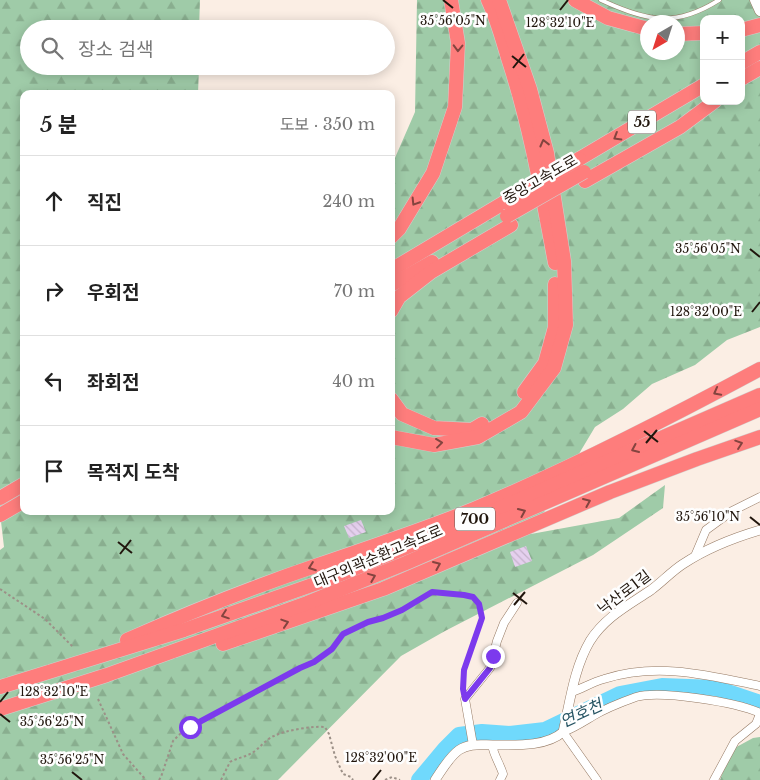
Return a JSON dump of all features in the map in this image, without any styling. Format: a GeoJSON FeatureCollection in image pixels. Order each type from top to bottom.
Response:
{"type":"FeatureCollection","features":[{"type":"Feature","properties":{"kind":"highway"},"geometry":{"type":"LineString","coordinates":[[395,233],[433,173],[455,107],[458,43],[451,0]]}},
{"type":"Feature","properties":{"kind":"highway"},"geometry":{"type":"LineString","coordinates":[[395,404],[402,414],[434,428],[472,430],[514,406],[545,363],[555,327],[555,265],[534,154],[519,92],[488,0]]}},
{"type":"Feature","properties":{"kind":"highway"},"geometry":{"type":"LineString","coordinates":[[395,438],[434,445],[478,437],[521,412],[554,368],[566,325],[564,261],[547,153],[530,89],[499,0]]}},
{"type":"Feature","properties":{"kind":"highway"},"geometry":{"type":"LineString","coordinates":[[575,0],[608,18],[640,27]]}},
{"type":"Feature","properties":{"kind":"highway"},"geometry":{"type":"LineString","coordinates":[[685,34],[700,33]]}},
{"type":"Feature","properties":{"kind":"highway"},"geometry":{"type":"LineString","coordinates":[[745,61],[759,52]]}},
{"type":"Feature","properties":{"kind":"highway"},"geometry":{"type":"LineString","coordinates":[[745,77],[759,68]]}},
{"type":"Feature","properties":{"kind":"highway","name":"중앙고속도로"},"geometry":{"type":"LineString","coordinates":[[583,171],[700,88]]}},
{"type":"Feature","properties":{"kind":"highway","name":"중앙고속도로"},"geometry":{"type":"LineString","coordinates":[[395,284],[508,214],[700,103]]}},
{"type":"Feature","properties":{"kind":"highway"},"geometry":{"type":"LineString","coordinates":[[583,171],[680,127],[710,105]]}},
{"type":"Feature","properties":{"kind":"highway"},"geometry":{"type":"LineString","coordinates":[[395,304],[399,297],[430,272],[508,214]]}},
{"type":"Feature","properties":{"kind":"highway","name":"중앙고속도로"},"geometry":{"type":"LineString","coordinates":[[395,268],[508,214]]}},
{"type":"Feature","properties":{"kind":"highway"},"geometry":{"type":"LineString","coordinates":[[62,668],[204,607],[317,565],[393,540],[474,509],[663,421],[760,369]]}},
{"type":"Feature","properties":{"kind":"highway","name":"대구외곽순환고속도로"},"geometry":{"type":"LineString","coordinates":[[0,687],[184,630],[329,579],[473,520],[760,395]]}},
{"type":"Feature","properties":{"kind":"highway","name":"대구외곽순환고속도로"},"geometry":{"type":"LineString","coordinates":[[0,709],[205,641],[353,585],[760,408]]}},
{"type":"Feature","properties":{"kind":"highway"},"geometry":{"type":"LineString","coordinates":[[38,697],[44,698],[59,695],[100,683],[383,589],[618,489],[760,437]]}},
{"type":"Feature","properties":{"kind":"highway"},"geometry":{"type":"LineString","coordinates":[[0,498],[20,486]]}},
{"type":"Feature","properties":{"kind":"highway"},"geometry":{"type":"LineString","coordinates":[[0,515],[20,503]]}},
{"type":"Feature","properties":{"kind":"main road"},"geometry":{"type":"LineString","coordinates":[[755,0],[760,11]]}},
{"type":"Feature","properties":{"kind":"street"},"geometry":{"type":"LineString","coordinates":[[695,556],[706,530],[732,511],[760,497]]}},
{"type":"Feature","properties":{"kind":"street","name":"낙산로1길"},"geometry":{"type":"LineString","coordinates":[[563,732],[578,668],[590,641],[607,620],[695,556],[735,538],[760,530]]}},
{"type":"Feature","properties":{"kind":"street"},"geometry":{"type":"LineString","coordinates":[[472,742],[465,699],[490,668],[497,641],[504,624],[517,604]]}},
{"type":"Feature","properties":{"kind":"street"},"geometry":{"type":"LineString","coordinates":[[572,692],[604,679],[646,672],[684,671],[760,686]]}},
{"type":"Feature","properties":{"kind":"street"},"geometry":{"type":"LineString","coordinates":[[435,780],[450,758],[472,742],[492,745],[527,744],[555,739],[563,732],[613,706],[649,694],[720,702],[747,707],[760,714],[756,724],[735,741],[714,780]]}},
{"type":"Feature","properties":{"kind":"street"},"geometry":{"type":"LineString","coordinates":[[563,732],[597,780]]}},
{"type":"Feature","properties":{"kind":"street"},"geometry":{"type":"LineString","coordinates":[[492,745],[493,754],[503,774],[500,780]]}},
{"type":"Feature","properties":{"kind":"lane"},"geometry":{"type":"LineString","coordinates":[[601,0],[638,15],[664,19],[700,12],[719,0]]}},
{"type":"Feature","properties":{"kind":"path"},"geometry":{"type":"LineString","coordinates":[[0,589],[45,619],[74,648]]}},
{"type":"Feature","properties":{"kind":"path"},"geometry":{"type":"LineString","coordinates":[[159,780],[162,777],[173,741],[180,734],[314,662],[332,649],[343,634],[368,622],[402,610],[432,592],[473,597],[479,604],[482,618],[464,670],[463,689],[465,699]]}},
{"type":"Feature","properties":{"kind":"path"},"geometry":{"type":"LineString","coordinates":[[98,699],[123,754],[146,780]]}},
{"type":"Feature","properties":{"kind":"path"},"geometry":{"type":"LineString","coordinates":[[221,780],[230,762],[247,756],[261,748],[272,736],[306,727],[325,727],[343,774],[353,780]]}},
{"type":"Feature","properties":{"kind":"path"},"geometry":{"type":"LineString","coordinates":[[385,780],[392,777],[400,780]]}},
{"type":"Feature","properties":{"kind":"green space"},"geometry":{"type":"Polygon","coordinates":[[[0,0],[200,0],[199,20],[20,20],[20,75],[199,75],[198,90],[20,90],[20,515],[395,515],[395,158],[415,112],[417,0],[760,0],[760,327],[727,340],[695,365],[652,384],[623,409],[595,427],[531,534],[619,518],[665,485],[663,508],[593,555],[445,631],[401,656],[278,780],[0,780],[0,550],[4,547],[0,513],[0,0]]]}},
{"type":"Feature","properties":{"kind":"green space"},"geometry":{"type":"Polygon","coordinates":[[[760,737],[760,780],[720,780],[731,750],[753,738],[760,737]]]}},
{"type":"Feature","properties":{"kind":"building"},"geometry":{"type":"Polygon","coordinates":[[[361,520],[366,532],[349,538],[344,526],[361,520]]]}},
{"type":"Feature","properties":{"kind":"building"},"geometry":{"type":"Polygon","coordinates":[[[526,546],[532,561],[515,567],[510,552],[526,546]]]}},
{"type":"Feature","properties":{"kind":"waterway","name":"연호천"},"geometry":{"type":"LineString","coordinates":[[419,780],[459,735],[482,732],[510,734],[545,730],[620,694],[662,686],[716,688],[760,703]]}},
{"type":"Feature","properties":{"kind":"route"},"geometry":{"type":"LineString","coordinates":[[190,727],[314,662],[332,649],[343,634],[368,622],[402,610],[432,592],[473,597],[479,604],[482,618],[464,670],[463,689],[465,699],[490,668],[493,656]]}}]}
